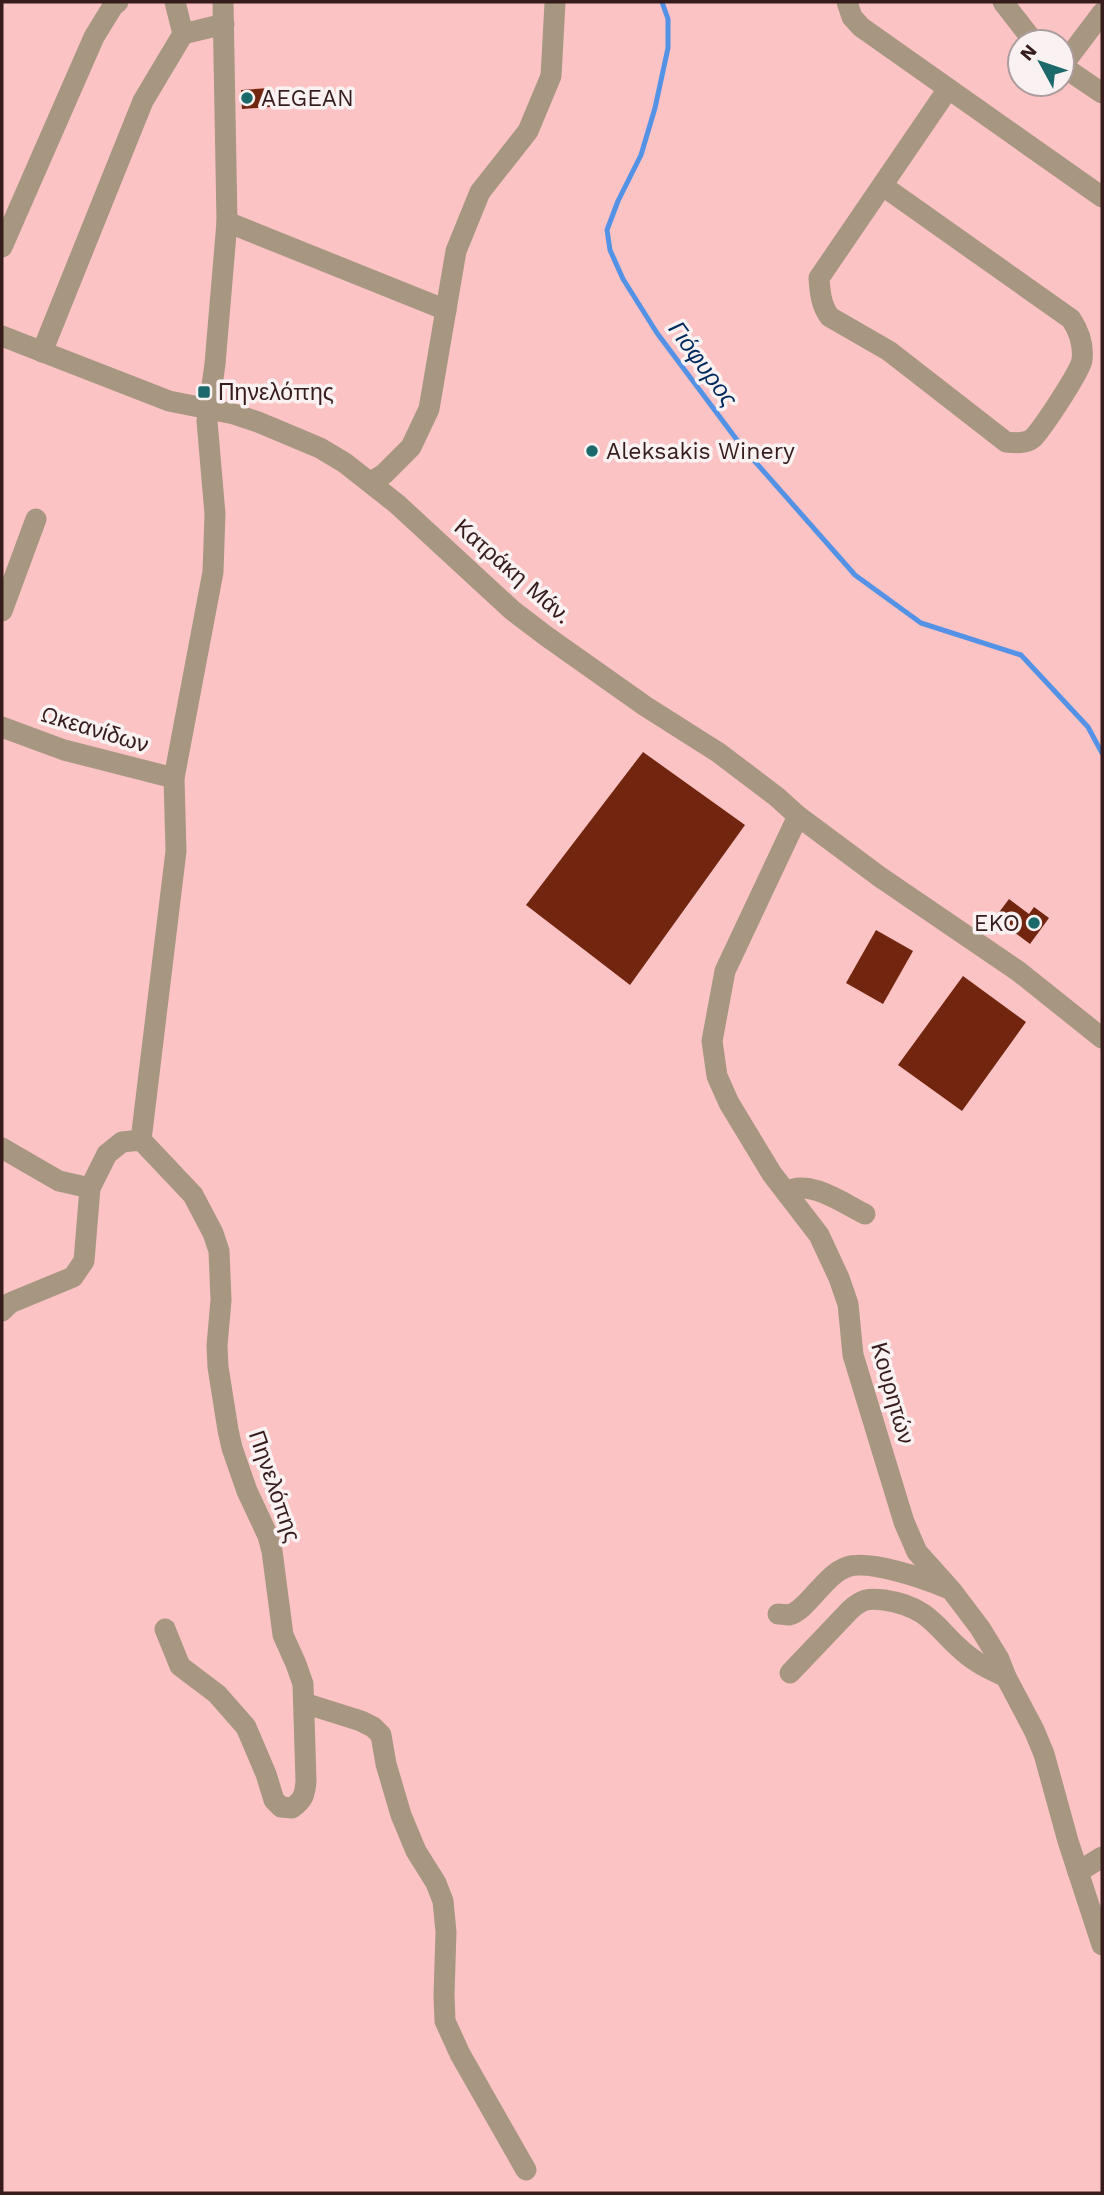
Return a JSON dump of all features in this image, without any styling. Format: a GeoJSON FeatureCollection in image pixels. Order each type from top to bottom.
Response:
{"type":"FeatureCollection","features":[{"type":"Feature","properties":{"kind":"street"},"geometry":{"type":"LineString","coordinates":[[2,247],[94,37],[118,2]]}},
{"type":"Feature","properties":{"kind":"street"},"geometry":{"type":"LineString","coordinates":[[41,352],[143,101],[183,34],[175,2]]}},
{"type":"Feature","properties":{"kind":"street"},"geometry":{"type":"LineString","coordinates":[[2,1311],[10,1303],[73,1277],[84,1261],[90,1188],[107,1154],[122,1142],[141,1140],[176,850],[174,778],[213,572],[215,514],[207,421],[215,364],[227,222],[223,2]]}},
{"type":"Feature","properties":{"kind":"street"},"geometry":{"type":"LineString","coordinates":[[847,2],[852,17],[861,27],[1102,197]]}},
{"type":"Feature","properties":{"kind":"street"},"geometry":{"type":"LineString","coordinates":[[1003,2],[1023,28]]}},
{"type":"Feature","properties":{"kind":"street"},"geometry":{"type":"LineString","coordinates":[[371,482],[384,474],[411,447],[429,409],[456,251],[480,192],[528,131],[551,76],[555,4]]}},
{"type":"Feature","properties":{"kind":"street"},"geometry":{"type":"LineString","coordinates":[[1076,47],[1102,13]]}},
{"type":"Feature","properties":{"kind":"street"},"geometry":{"type":"LineString","coordinates":[[183,34],[224,24]]}},
{"type":"Feature","properties":{"kind":"street"},"geometry":{"type":"LineString","coordinates":[[1076,75],[1102,93]]}},
{"type":"Feature","properties":{"kind":"street"},"geometry":{"type":"LineString","coordinates":[[883,186],[1071,318],[1077,328],[1083,352],[1078,373],[1032,438],[1018,443],[1006,442],[889,351],[830,317],[825,311],[819,278],[948,89]]}},
{"type":"Feature","properties":{"kind":"street"},"geometry":{"type":"LineString","coordinates":[[227,222],[446,310]]}},
{"type":"Feature","properties":{"kind":"street","name":"Κατράκη Μάν."},"geometry":{"type":"LineString","coordinates":[[2,336],[169,401],[246,418],[320,448],[371,482],[529,623],[645,706],[719,752],[798,816],[889,884],[1018,971],[1102,1038]]}},
{"type":"Feature","properties":{"kind":"street"},"geometry":{"type":"LineString","coordinates":[[2,611],[36,519]]}},
{"type":"Feature","properties":{"kind":"street","name":"Ωκεανίδων"},"geometry":{"type":"LineString","coordinates":[[2,727],[89,757],[174,778]]}},
{"type":"Feature","properties":{"kind":"street","name":"Κουρητών"},"geometry":{"type":"LineString","coordinates":[[798,816],[725,971],[712,1041],[715,1069],[724,1094],[772,1174],[819,1235],[846,1297],[853,1355],[904,1522],[917,1552],[980,1628],[999,1659],[1034,1730],[1044,1754],[1102,1945]]}},
{"type":"Feature","properties":{"kind":"street","name":"Πηνελόπης"},"geometry":{"type":"LineString","coordinates":[[141,1140],[193,1195],[213,1233],[219,1251],[221,1300],[218,1357],[228,1430],[247,1491],[268,1536],[281,1628],[303,1684],[305,1796],[300,1803],[292,1808],[281,1807],[274,1800],[246,1727],[217,1694],[180,1666],[165,1629]]}},
{"type":"Feature","properties":{"kind":"street"},"geometry":{"type":"LineString","coordinates":[[2,1148],[60,1181],[90,1188]]}},
{"type":"Feature","properties":{"kind":"street"},"geometry":{"type":"LineString","coordinates":[[786,1192],[798,1187],[813,1190],[865,1214]]}},
{"type":"Feature","properties":{"kind":"street"},"geometry":{"type":"LineString","coordinates":[[778,1614],[790,1615],[834,1573],[854,1565],[872,1566],[911,1576],[952,1591]]}},
{"type":"Feature","properties":{"kind":"street"},"geometry":{"type":"LineString","coordinates":[[790,1673],[850,1610],[869,1598],[915,1608],[931,1618],[976,1662],[1006,1677]]}},
{"type":"Feature","properties":{"kind":"street"},"geometry":{"type":"LineString","coordinates":[[304,1703],[361,1721],[381,1735],[386,1764],[401,1815],[443,1901],[446,1932],[445,2021],[460,2054],[526,2170]]}},
{"type":"Feature","properties":{"kind":"street"},"geometry":{"type":"LineString","coordinates":[[1078,1872],[1102,1857]]}},
{"type":"Feature","properties":{"kind":"building"},"geometry":{"type":"Polygon","coordinates":[[[270,88],[271,107],[242,109],[241,90],[270,88]]]}},
{"type":"Feature","properties":{"kind":"building"},"geometry":{"type":"Polygon","coordinates":[[[643,752],[745,825],[630,985],[526,905],[643,752]]]}},
{"type":"Feature","properties":{"kind":"building"},"geometry":{"type":"Polygon","coordinates":[[[1009,899],[1029,914],[1034,907],[1049,918],[1030,944],[997,915],[1009,899]]]}},
{"type":"Feature","properties":{"kind":"building"},"geometry":{"type":"Polygon","coordinates":[[[876,930],[913,951],[883,1004],[846,983],[876,930]]]}},
{"type":"Feature","properties":{"kind":"building"},"geometry":{"type":"Polygon","coordinates":[[[963,976],[1026,1022],[962,1111],[898,1065],[963,976]]]}},
{"type":"Feature","properties":{"kind":"waterway","name":"Γιόφυρος"},"geometry":{"type":"LineString","coordinates":[[662,2],[668,19],[668,48],[655,108],[641,155],[607,230],[610,250],[623,279],[657,333],[743,448],[855,575],[921,623],[1021,655],[1088,727],[1102,753]]}},
{"type":"Feature","properties":{"kind":"place","name":"AEGEAN"},"geometry":{"type":"Point","coordinates":[247,98]}},
{"type":"Feature","properties":{"kind":"place","name":"Πηνελόπης"},"geometry":{"type":"Point","coordinates":[204,392]}},
{"type":"Feature","properties":{"kind":"place","name":"Aleksakis Winery"},"geometry":{"type":"Point","coordinates":[592,451]}},
{"type":"Feature","properties":{"kind":"place","name":"EKO"},"geometry":{"type":"Point","coordinates":[1034,923]}}]}
